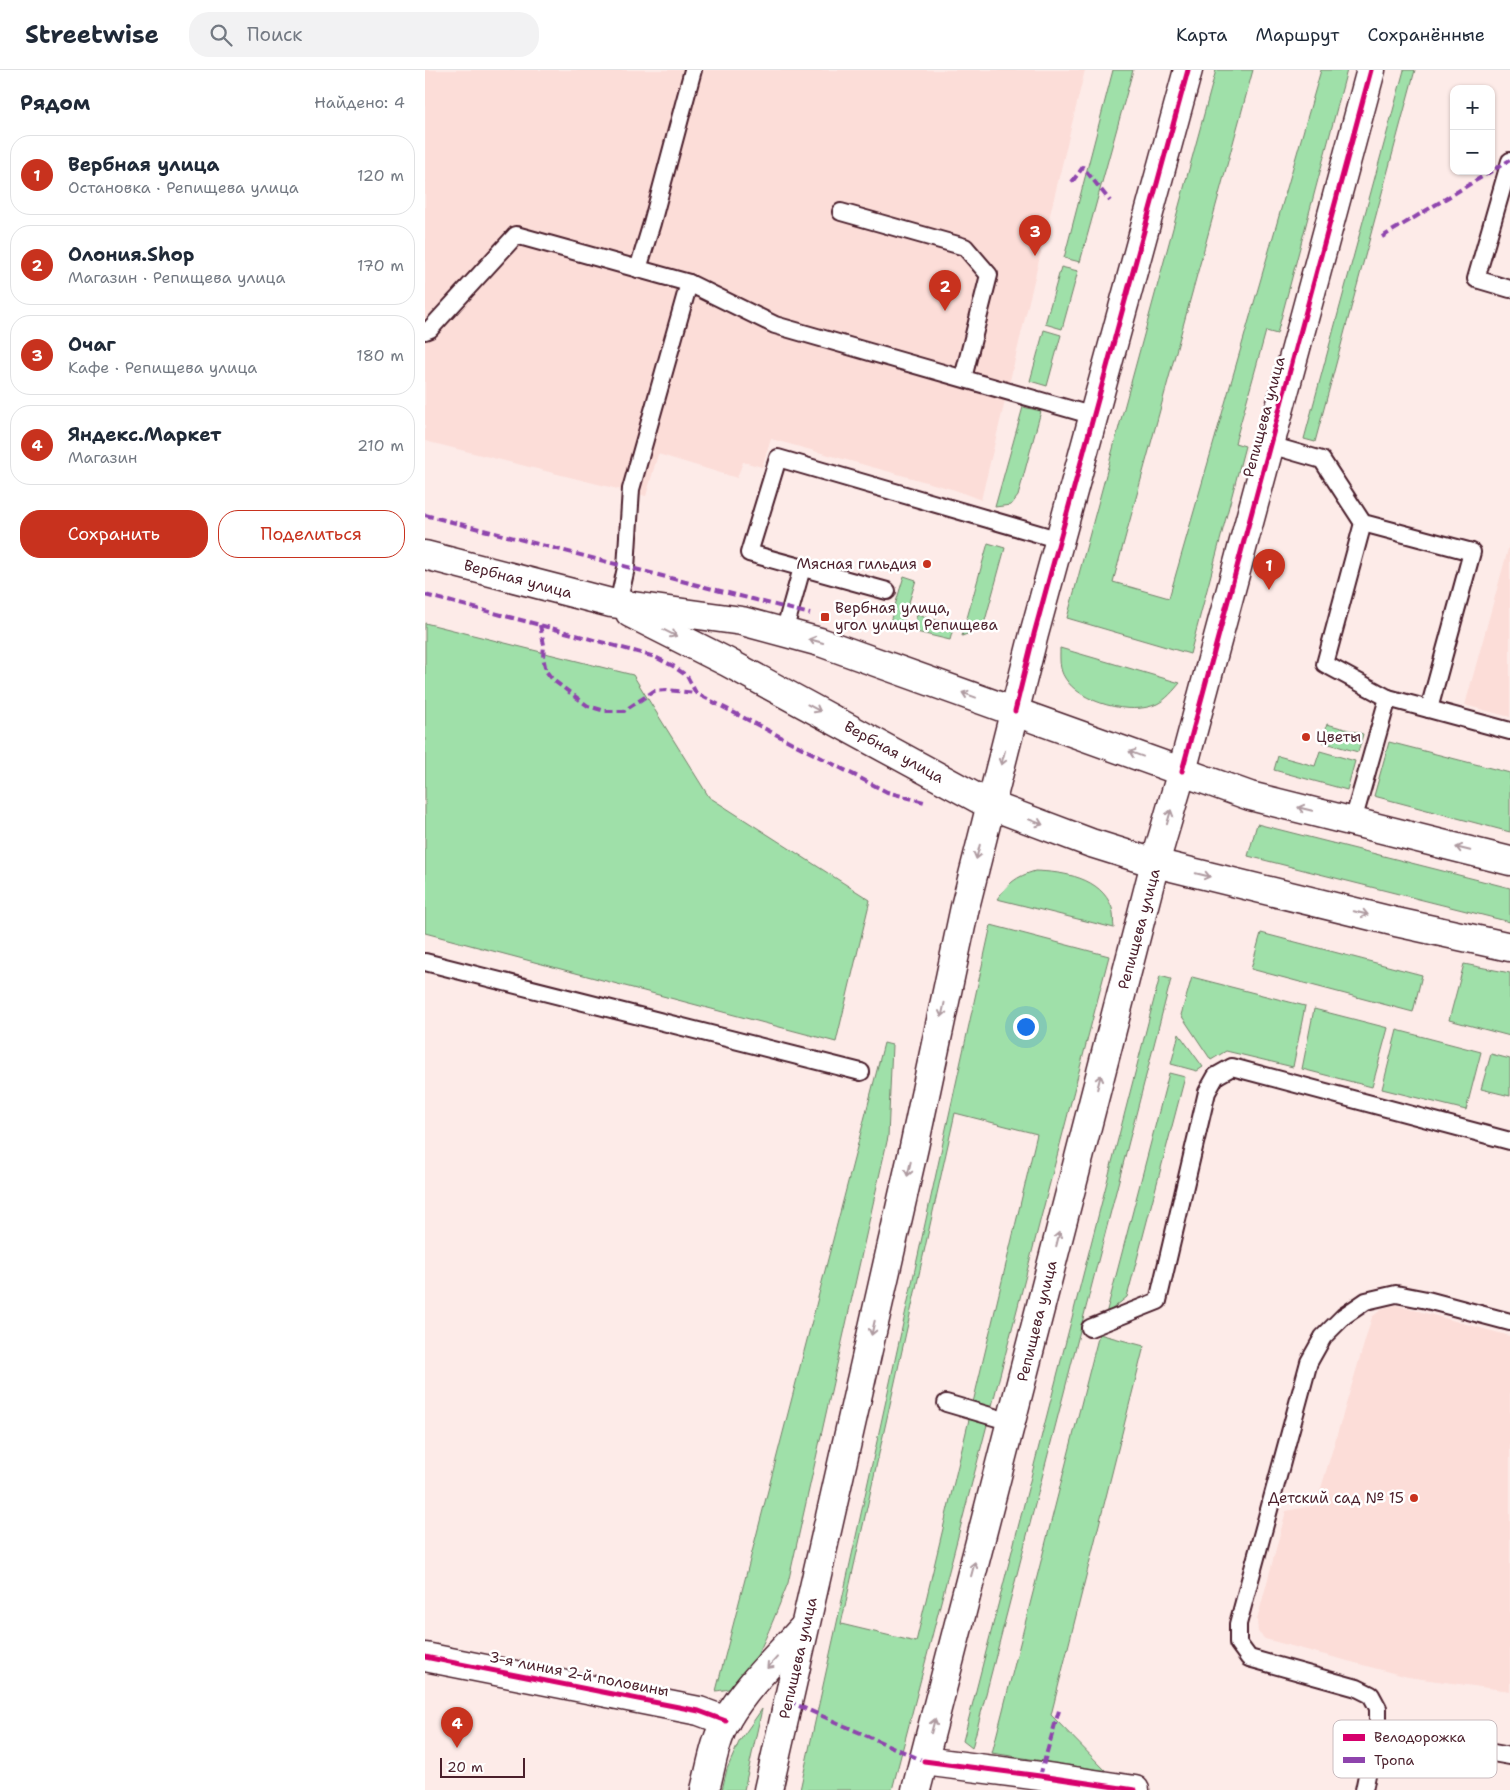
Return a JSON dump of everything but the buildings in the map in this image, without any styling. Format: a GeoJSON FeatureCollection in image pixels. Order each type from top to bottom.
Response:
{"type":"FeatureCollection","features":[{"type":"Feature","properties":{"kind":"main road","name":"Репищева улица"},"geometry":{"type":"LineString","coordinates":[[768,1790],[914,1147],[965,907],[1034,634],[1188,70]]}},
{"type":"Feature","properties":{"kind":"main road","name":"Репищева улица"},"geometry":{"type":"LineString","coordinates":[[916,1790],[1155,863],[1182,771],[1371,70]]}},
{"type":"Feature","properties":{"kind":"main road","name":"Вербная улица"},"geometry":{"type":"LineString","coordinates":[[425,555],[614,603],[743,621],[820,642],[1250,796],[1510,862]]}},
{"type":"Feature","properties":{"kind":"main road","name":"Вербная улица"},"geometry":{"type":"LineString","coordinates":[[614,603],[736,666],[990,805],[1091,843],[1155,863],[1396,922],[1510,947]]}},
{"type":"Feature","properties":{"kind":"main road"},"geometry":{"type":"LineString","coordinates":[[705,1790],[714,1755],[726,1721],[744,1694],[805,1627]]}},
{"type":"Feature","properties":{"kind":"main road","name":"3-я линия 2-й половины"},"geometry":{"type":"LineString","coordinates":[[425,1657],[699,1711],[726,1721]]}},
{"type":"Feature","properties":{"kind":"main road"},"geometry":{"type":"LineString","coordinates":[[923,1761],[1135,1790]]}},
{"type":"Feature","properties":{"kind":"lane"},"geometry":{"type":"LineString","coordinates":[[638,269],[693,70]]}},
{"type":"Feature","properties":{"kind":"lane"},"geometry":{"type":"LineString","coordinates":[[1510,161],[1477,279],[1510,289]]}},
{"type":"Feature","properties":{"kind":"lane"},"geometry":{"type":"LineString","coordinates":[[841,212],[965,247],[989,275],[963,378]]}},
{"type":"Feature","properties":{"kind":"lane"},"geometry":{"type":"LineString","coordinates":[[425,331],[430,328],[516,235],[689,283],[775,325],[1094,416]]}},
{"type":"Feature","properties":{"kind":"lane"},"geometry":{"type":"LineString","coordinates":[[614,603],[626,568],[631,489],[689,283]]}},
{"type":"Feature","properties":{"kind":"lane"},"geometry":{"type":"LineString","coordinates":[[1270,445],[1322,460],[1363,523],[1473,552],[1429,709]]}},
{"type":"Feature","properties":{"kind":"lane"},"geometry":{"type":"LineString","coordinates":[[887,591],[749,553],[778,458],[1060,540]]}},
{"type":"Feature","properties":{"kind":"lane"},"geometry":{"type":"LineString","coordinates":[[1363,523],[1325,664],[1389,698],[1510,731]]}},
{"type":"Feature","properties":{"kind":"lane"},"geometry":{"type":"LineString","coordinates":[[784,632],[802,568]]}},
{"type":"Feature","properties":{"kind":"lane"},"geometry":{"type":"LineString","coordinates":[[1353,821],[1389,698]]}},
{"type":"Feature","properties":{"kind":"lane"},"geometry":{"type":"LineString","coordinates":[[425,962],[861,1072]]}},
{"type":"Feature","properties":{"kind":"lane"},"geometry":{"type":"LineString","coordinates":[[1090,1328],[1158,1301],[1207,1092],[1216,1076],[1233,1067],[1510,1140]]}},
{"type":"Feature","properties":{"kind":"lane"},"geometry":{"type":"LineString","coordinates":[[1378,1720],[1378,1708],[1371,1695],[1357,1688],[1249,1658],[1238,1643],[1238,1624],[1309,1362],[1323,1337],[1344,1316],[1366,1301],[1396,1294],[1427,1300],[1510,1322]]}},
{"type":"Feature","properties":{"kind":"lane"},"geometry":{"type":"LineString","coordinates":[[946,1403],[1011,1422]]}},
{"type":"Feature","properties":{"kind":"lane"},"geometry":{"type":"LineString","coordinates":[[1497,1754],[1510,1756]]}},
{"type":"Feature","properties":{"kind":"shaded area"},"geometry":{"type":"Polygon","coordinates":[[[425,70],[1085,70],[981,500],[955,490],[771,439],[762,467],[743,462],[737,478],[658,454],[646,496],[425,441],[425,70]]]}},
{"type":"Feature","properties":{"kind":"shaded area"},"geometry":{"type":"Polygon","coordinates":[[[1510,542],[1510,717],[1465,705],[1510,542]]]}},
{"type":"Feature","properties":{"kind":"shaded area","name":"Детский сад № 15"},"geometry":{"type":"Polygon","coordinates":[[[1396,1305],[1510,1336],[1510,1691],[1408,1677],[1265,1639],[1258,1632],[1257,1620],[1286,1511],[1316,1505],[1372,1317],[1383,1308],[1396,1305]]]}},
{"type":"Feature","properties":{"kind":"green space"},"geometry":{"type":"Polygon","coordinates":[[[1113,70],[1133,70],[1080,262],[1064,258],[1113,70]]]}},
{"type":"Feature","properties":{"kind":"green space"},"geometry":{"type":"Polygon","coordinates":[[[1216,70],[1253,70],[1113,582],[1169,598],[1321,70],[1347,70],[1277,334],[1266,331],[1235,443],[1245,446],[1190,654],[1067,618],[1216,70]]]}},
{"type":"Feature","properties":{"kind":"green space"},"geometry":{"type":"Polygon","coordinates":[[[1404,70],[1415,70],[1315,442],[1304,439],[1404,70]]]}},
{"type":"Feature","properties":{"kind":"green space"},"geometry":{"type":"Polygon","coordinates":[[[1061,267],[1078,271],[1062,329],[1045,324],[1061,267]]]}},
{"type":"Feature","properties":{"kind":"green space"},"geometry":{"type":"Polygon","coordinates":[[[1044,330],[1061,335],[1047,386],[1030,381],[1044,330]]]}},
{"type":"Feature","properties":{"kind":"green space"},"geometry":{"type":"Polygon","coordinates":[[[1023,407],[1041,411],[1018,496],[1011,505],[995,507],[1023,407]]]}},
{"type":"Feature","properties":{"kind":"green space"},"geometry":{"type":"Polygon","coordinates":[[[988,543],[1005,548],[983,628],[962,636],[988,543]]]}},
{"type":"Feature","properties":{"kind":"green space"},"geometry":{"type":"Polygon","coordinates":[[[904,576],[916,580],[901,628],[889,625],[904,576]]]}},
{"type":"Feature","properties":{"kind":"green space"},"geometry":{"type":"Polygon","coordinates":[[[917,615],[954,625],[950,640],[912,631],[917,615]]]}},
{"type":"Feature","properties":{"kind":"green space"},"geometry":{"type":"Polygon","coordinates":[[[425,623],[633,675],[709,797],[870,900],[836,1042],[425,933],[425,623]]]}},
{"type":"Feature","properties":{"kind":"green space"},"geometry":{"type":"Polygon","coordinates":[[[1060,648],[1180,683],[1170,695],[1157,704],[1134,709],[1107,705],[1082,694],[1072,687],[1062,671],[1060,648]]]}},
{"type":"Feature","properties":{"kind":"green space"},"geometry":{"type":"Polygon","coordinates":[[[1327,724],[1363,734],[1358,752],[1322,742],[1327,724]]]}},
{"type":"Feature","properties":{"kind":"green space"},"geometry":{"type":"Polygon","coordinates":[[[1389,742],[1510,773],[1510,832],[1374,796],[1389,742]]]}},
{"type":"Feature","properties":{"kind":"green space"},"geometry":{"type":"Polygon","coordinates":[[[1320,751],[1355,761],[1347,790],[1274,770],[1278,756],[1315,766],[1320,751]]]}},
{"type":"Feature","properties":{"kind":"green space"},"geometry":{"type":"Polygon","coordinates":[[[1257,824],[1510,888],[1510,922],[1248,856],[1257,824]]]}},
{"type":"Feature","properties":{"kind":"green space"},"geometry":{"type":"Polygon","coordinates":[[[1035,871],[1080,878],[1099,889],[1107,898],[1112,908],[1114,928],[997,899],[1013,881],[1035,871]]]}},
{"type":"Feature","properties":{"kind":"green space"},"geometry":{"type":"Polygon","coordinates":[[[991,925],[1109,956],[892,1790],[800,1790],[991,925]],[[955,1113],[841,1624],[916,1642],[1037,1134],[955,1113]]]}},
{"type":"Feature","properties":{"kind":"green space"},"geometry":{"type":"Polygon","coordinates":[[[1261,933],[1422,975],[1413,1012],[1251,969],[1261,933]]]}},
{"type":"Feature","properties":{"kind":"green space"},"geometry":{"type":"Polygon","coordinates":[[[1464,964],[1510,973],[1510,1036],[1449,1020],[1464,964]]]}},
{"type":"Feature","properties":{"kind":"green space"},"geometry":{"type":"Polygon","coordinates":[[[1160,976],[1171,979],[972,1748],[963,1741],[1160,976]]]}},
{"type":"Feature","properties":{"kind":"green space"},"geometry":{"type":"Polygon","coordinates":[[[1192,977],[1305,1006],[1293,1067],[1226,1051],[1211,1060],[1181,1015],[1192,977]]]}},
{"type":"Feature","properties":{"kind":"green space"},"geometry":{"type":"Polygon","coordinates":[[[1314,1009],[1388,1028],[1372,1087],[1302,1069],[1314,1009]]]}},
{"type":"Feature","properties":{"kind":"green space"},"geometry":{"type":"Polygon","coordinates":[[[1397,1030],[1481,1052],[1466,1110],[1382,1089],[1397,1030]]]}},
{"type":"Feature","properties":{"kind":"green space"},"geometry":{"type":"Polygon","coordinates":[[[1179,1034],[1203,1067],[1197,1071],[1171,1064],[1179,1034]]]}},
{"type":"Feature","properties":{"kind":"green space"},"geometry":{"type":"Polygon","coordinates":[[[884,1043],[892,1045],[888,1137],[788,1583],[758,1654],[743,1679],[735,1686],[716,1691],[884,1043]]]}},
{"type":"Feature","properties":{"kind":"green space"},"geometry":{"type":"Polygon","coordinates":[[[1491,1054],[1510,1059],[1510,1096],[1481,1089],[1491,1054]]]}},
{"type":"Feature","properties":{"kind":"green space"},"geometry":{"type":"Polygon","coordinates":[[[1169,1073],[1185,1077],[1127,1297],[1106,1314],[1169,1073]]]}},
{"type":"Feature","properties":{"kind":"green space"},"geometry":{"type":"Polygon","coordinates":[[[1099,1334],[1144,1346],[1051,1715],[1106,1771],[992,1753],[1099,1334]]]}},
{"type":"Feature","properties":{"kind":"green space"},"geometry":{"type":"Polygon","coordinates":[[[762,1709],[744,1790],[722,1790],[727,1769],[739,1742],[762,1709]]]}},
{"type":"Feature","properties":{"kind":"marked path"},"geometry":{"type":"LineString","coordinates":[[1382,237],[1510,160]]}},
{"type":"Feature","properties":{"kind":"marked path"},"geometry":{"type":"LineString","coordinates":[[1072,182],[1083,167],[1110,201]]}},
{"type":"Feature","properties":{"kind":"marked path"},"geometry":{"type":"LineString","coordinates":[[425,515],[810,614]]}},
{"type":"Feature","properties":{"kind":"marked path"},"geometry":{"type":"LineString","coordinates":[[425,595],[655,657],[687,676],[696,693],[887,792],[924,802]]}},
{"type":"Feature","properties":{"kind":"marked path"},"geometry":{"type":"LineString","coordinates":[[540,625],[546,671],[553,680],[588,706],[605,711],[624,711],[654,691],[667,690],[696,693]]}},
{"type":"Feature","properties":{"kind":"marked path"},"geometry":{"type":"LineString","coordinates":[[788,1701],[924,1761]]}},
{"type":"Feature","properties":{"kind":"marked path"},"geometry":{"type":"LineString","coordinates":[[1040,1776],[1060,1707]]}},
{"type":"Feature","properties":{"kind":"cycle path"},"geometry":{"type":"LineString","coordinates":[[1015,711],[1034,634],[1188,70]]}},
{"type":"Feature","properties":{"kind":"cycle path"},"geometry":{"type":"LineString","coordinates":[[1182,771],[1371,70]]}},
{"type":"Feature","properties":{"kind":"cycle path"},"geometry":{"type":"LineString","coordinates":[[425,1657],[699,1711],[726,1721]]}},
{"type":"Feature","properties":{"kind":"cycle path"},"geometry":{"type":"LineString","coordinates":[[924,1761],[1135,1790]]}},
{"type":"Feature","properties":{"kind":"place","name":"Очаг"},"geometry":{"type":"Point","coordinates":[1035,256]}},
{"type":"Feature","properties":{"kind":"place","name":"Олония.Shop"},"geometry":{"type":"Point","coordinates":[945,311]}},
{"type":"Feature","properties":{"kind":"place","name":"Мясная гильдия"},"geometry":{"type":"Point","coordinates":[927,564]}},
{"type":"Feature","properties":{"kind":"place","name":"Вербная улица"},"geometry":{"type":"Point","coordinates":[1269,590]}},
{"type":"Feature","properties":{"kind":"place","name":"Вербная улица, угол улицы Репищева"},"geometry":{"type":"Point","coordinates":[825,617]}},
{"type":"Feature","properties":{"kind":"place","name":"Цветы"},"geometry":{"type":"Point","coordinates":[1306,737]}},
{"type":"Feature","properties":{"kind":"place","name":"Детский сад № 15"},"geometry":{"type":"Point","coordinates":[1414,1498]}},
{"type":"Feature","properties":{"kind":"place","name":"Яндекс.Маркет"},"geometry":{"type":"Point","coordinates":[457,1748]}}]}
